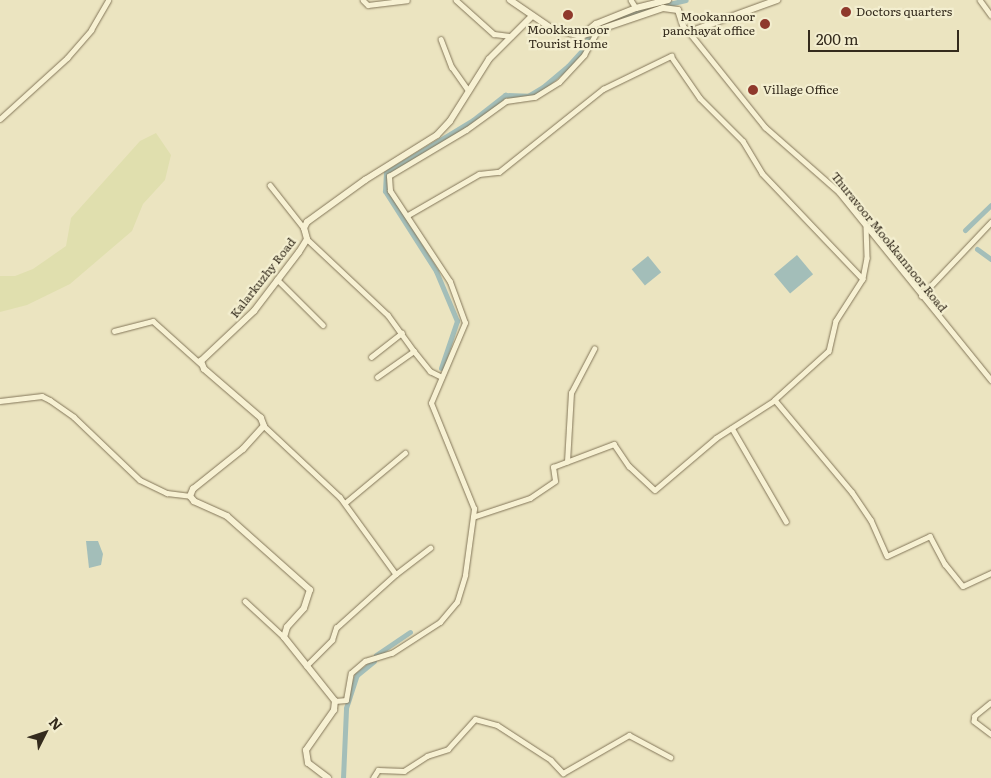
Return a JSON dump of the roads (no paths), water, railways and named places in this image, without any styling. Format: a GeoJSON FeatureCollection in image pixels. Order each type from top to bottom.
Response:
{"type":"FeatureCollection","features":[{"type":"Feature","properties":{"kind":"main road"},"geometry":{"type":"LineString","coordinates":[[510,0],[532,16],[563,33],[589,35],[663,8],[678,10],[684,28],[689,32],[777,0]]}},
{"type":"Feature","properties":{"kind":"main road"},"geometry":{"type":"LineString","coordinates":[[589,35],[587,28],[636,8],[668,0]]}},
{"type":"Feature","properties":{"kind":"main road","name":"Kalarkuzhy Road"},"geometry":{"type":"LineString","coordinates":[[201,364],[254,312],[307,239],[304,228],[307,222],[364,180],[437,134],[469,91],[489,59],[532,16]]}},
{"type":"Feature","properties":{"kind":"main road"},"geometry":{"type":"LineString","coordinates":[[201,364],[261,418],[264,426],[243,449],[193,489],[190,496],[194,502],[227,516],[310,590],[304,608],[287,627],[284,637],[335,701],[334,710],[306,750],[308,763],[328,778]]}},
{"type":"Feature","properties":{"kind":"street"},"geometry":{"type":"LineString","coordinates":[[0,120],[67,58],[91,30],[108,0]]}},
{"type":"Feature","properties":{"kind":"street"},"geometry":{"type":"LineString","coordinates":[[363,0],[368,4],[407,0]]}},
{"type":"Feature","properties":{"kind":"street"},"geometry":{"type":"LineString","coordinates":[[456,0],[494,34],[511,36]]}},
{"type":"Feature","properties":{"kind":"street"},"geometry":{"type":"LineString","coordinates":[[631,0],[636,8]]}},
{"type":"Feature","properties":{"kind":"street"},"geometry":{"type":"LineString","coordinates":[[980,0],[991,15]]}},
{"type":"Feature","properties":{"kind":"street","name":"Thuravoor Mookkannoor Road"},"geometry":{"type":"LineString","coordinates":[[689,32],[766,127],[830,181],[921,296],[991,380]]}},
{"type":"Feature","properties":{"kind":"street"},"geometry":{"type":"LineString","coordinates":[[335,701],[346,700],[351,673],[365,661],[392,653],[411,641],[440,622],[458,602],[465,575],[474,509],[431,403],[465,323],[450,282],[408,215],[390,191],[389,176],[466,130],[506,101],[535,98],[559,82],[584,55],[589,35]]}},
{"type":"Feature","properties":{"kind":"street"},"geometry":{"type":"LineString","coordinates":[[441,39],[452,67],[469,91]]}},
{"type":"Feature","properties":{"kind":"street"},"geometry":{"type":"LineString","coordinates":[[408,215],[479,174],[499,172],[604,89],[671,56],[700,98],[739,136],[762,173],[863,279]]}},
{"type":"Feature","properties":{"kind":"street"},"geometry":{"type":"LineString","coordinates":[[270,185],[304,228]]}},
{"type":"Feature","properties":{"kind":"street"},"geometry":{"type":"LineString","coordinates":[[921,296],[990,224]]}},
{"type":"Feature","properties":{"kind":"street"},"geometry":{"type":"LineString","coordinates":[[473,518],[530,498],[555,481],[553,467],[614,444],[629,466],[655,490],[732,428],[775,400],[827,355],[836,321],[863,279],[867,258],[866,228]]}},
{"type":"Feature","properties":{"kind":"street"},"geometry":{"type":"LineString","coordinates":[[307,239],[388,315],[430,371],[442,377]]}},
{"type":"Feature","properties":{"kind":"street"},"geometry":{"type":"LineString","coordinates":[[277,279],[323,325]]}},
{"type":"Feature","properties":{"kind":"street"},"geometry":{"type":"LineString","coordinates":[[114,331],[153,321],[201,364]]}},
{"type":"Feature","properties":{"kind":"street"},"geometry":{"type":"LineString","coordinates":[[371,357],[402,333]]}},
{"type":"Feature","properties":{"kind":"street"},"geometry":{"type":"LineString","coordinates":[[567,462],[571,394],[594,349]]}},
{"type":"Feature","properties":{"kind":"street"},"geometry":{"type":"LineString","coordinates":[[377,377],[414,351]]}},
{"type":"Feature","properties":{"kind":"street"},"geometry":{"type":"LineString","coordinates":[[0,401],[42,396],[74,417],[140,480],[167,492],[190,496]]}},
{"type":"Feature","properties":{"kind":"street"},"geometry":{"type":"LineString","coordinates":[[775,400],[852,492],[871,520],[887,556],[930,536],[945,564],[963,586],[991,574]]}},
{"type":"Feature","properties":{"kind":"street"},"geometry":{"type":"LineString","coordinates":[[264,426],[345,503],[396,574]]}},
{"type":"Feature","properties":{"kind":"street"},"geometry":{"type":"LineString","coordinates":[[732,428],[786,521]]}},
{"type":"Feature","properties":{"kind":"street"},"geometry":{"type":"LineString","coordinates":[[345,503],[405,453]]}},
{"type":"Feature","properties":{"kind":"street"},"geometry":{"type":"LineString","coordinates":[[306,666],[332,640],[336,628],[396,574],[430,548]]}},
{"type":"Feature","properties":{"kind":"street"},"geometry":{"type":"LineString","coordinates":[[246,600],[284,637]]}},
{"type":"Feature","properties":{"kind":"street"},"geometry":{"type":"LineString","coordinates":[[991,703],[975,716],[974,721],[991,734]]}},
{"type":"Feature","properties":{"kind":"street"},"geometry":{"type":"LineString","coordinates":[[373,778],[378,770],[404,771],[427,756],[448,749],[475,719],[497,725],[512,734],[552,760],[563,772],[629,735],[670,757]]}},
{"type":"Feature","properties":{"kind":"water"},"geometry":{"type":"Polygon","coordinates":[[[797,255],[813,274],[790,293],[774,274],[797,255]]]}},
{"type":"Feature","properties":{"kind":"water"},"geometry":{"type":"Polygon","coordinates":[[[648,256],[661,272],[645,286],[632,269],[648,256]]]}},
{"type":"Feature","properties":{"kind":"water"},"geometry":{"type":"Polygon","coordinates":[[[86,541],[98,541],[103,554],[101,565],[89,568],[86,541]]]}},
{"type":"Feature","properties":{"kind":"waterway"},"geometry":{"type":"LineString","coordinates":[[596,28],[634,12],[686,0]]}},
{"type":"Feature","properties":{"kind":"waterway"},"geometry":{"type":"LineString","coordinates":[[441,368],[457,321],[436,271],[385,191],[386,173],[473,120],[505,95],[528,96],[543,87],[568,66],[584,48],[589,35]]}},
{"type":"Feature","properties":{"kind":"waterway"},"geometry":{"type":"LineString","coordinates":[[965,230],[991,205]]}},
{"type":"Feature","properties":{"kind":"waterway"},"geometry":{"type":"LineString","coordinates":[[977,249],[991,259]]}},
{"type":"Feature","properties":{"kind":"waterway"},"geometry":{"type":"LineString","coordinates":[[376,655],[410,632]]}},
{"type":"Feature","properties":{"kind":"waterway"},"geometry":{"type":"LineString","coordinates":[[343,778],[346,708],[357,675],[374,661]]}},
{"type":"Feature","properties":{"kind":"place","name":"Doctors quarters"},"geometry":{"type":"Point","coordinates":[846,12]}},
{"type":"Feature","properties":{"kind":"place","name":"Mookkannoor Tourist Home"},"geometry":{"type":"Point","coordinates":[568,15]}},
{"type":"Feature","properties":{"kind":"place","name":"Mookannoor panchayat office"},"geometry":{"type":"Point","coordinates":[765,24]}},
{"type":"Feature","properties":{"kind":"place","name":"Village Office"},"geometry":{"type":"Point","coordinates":[753,90]}}]}
